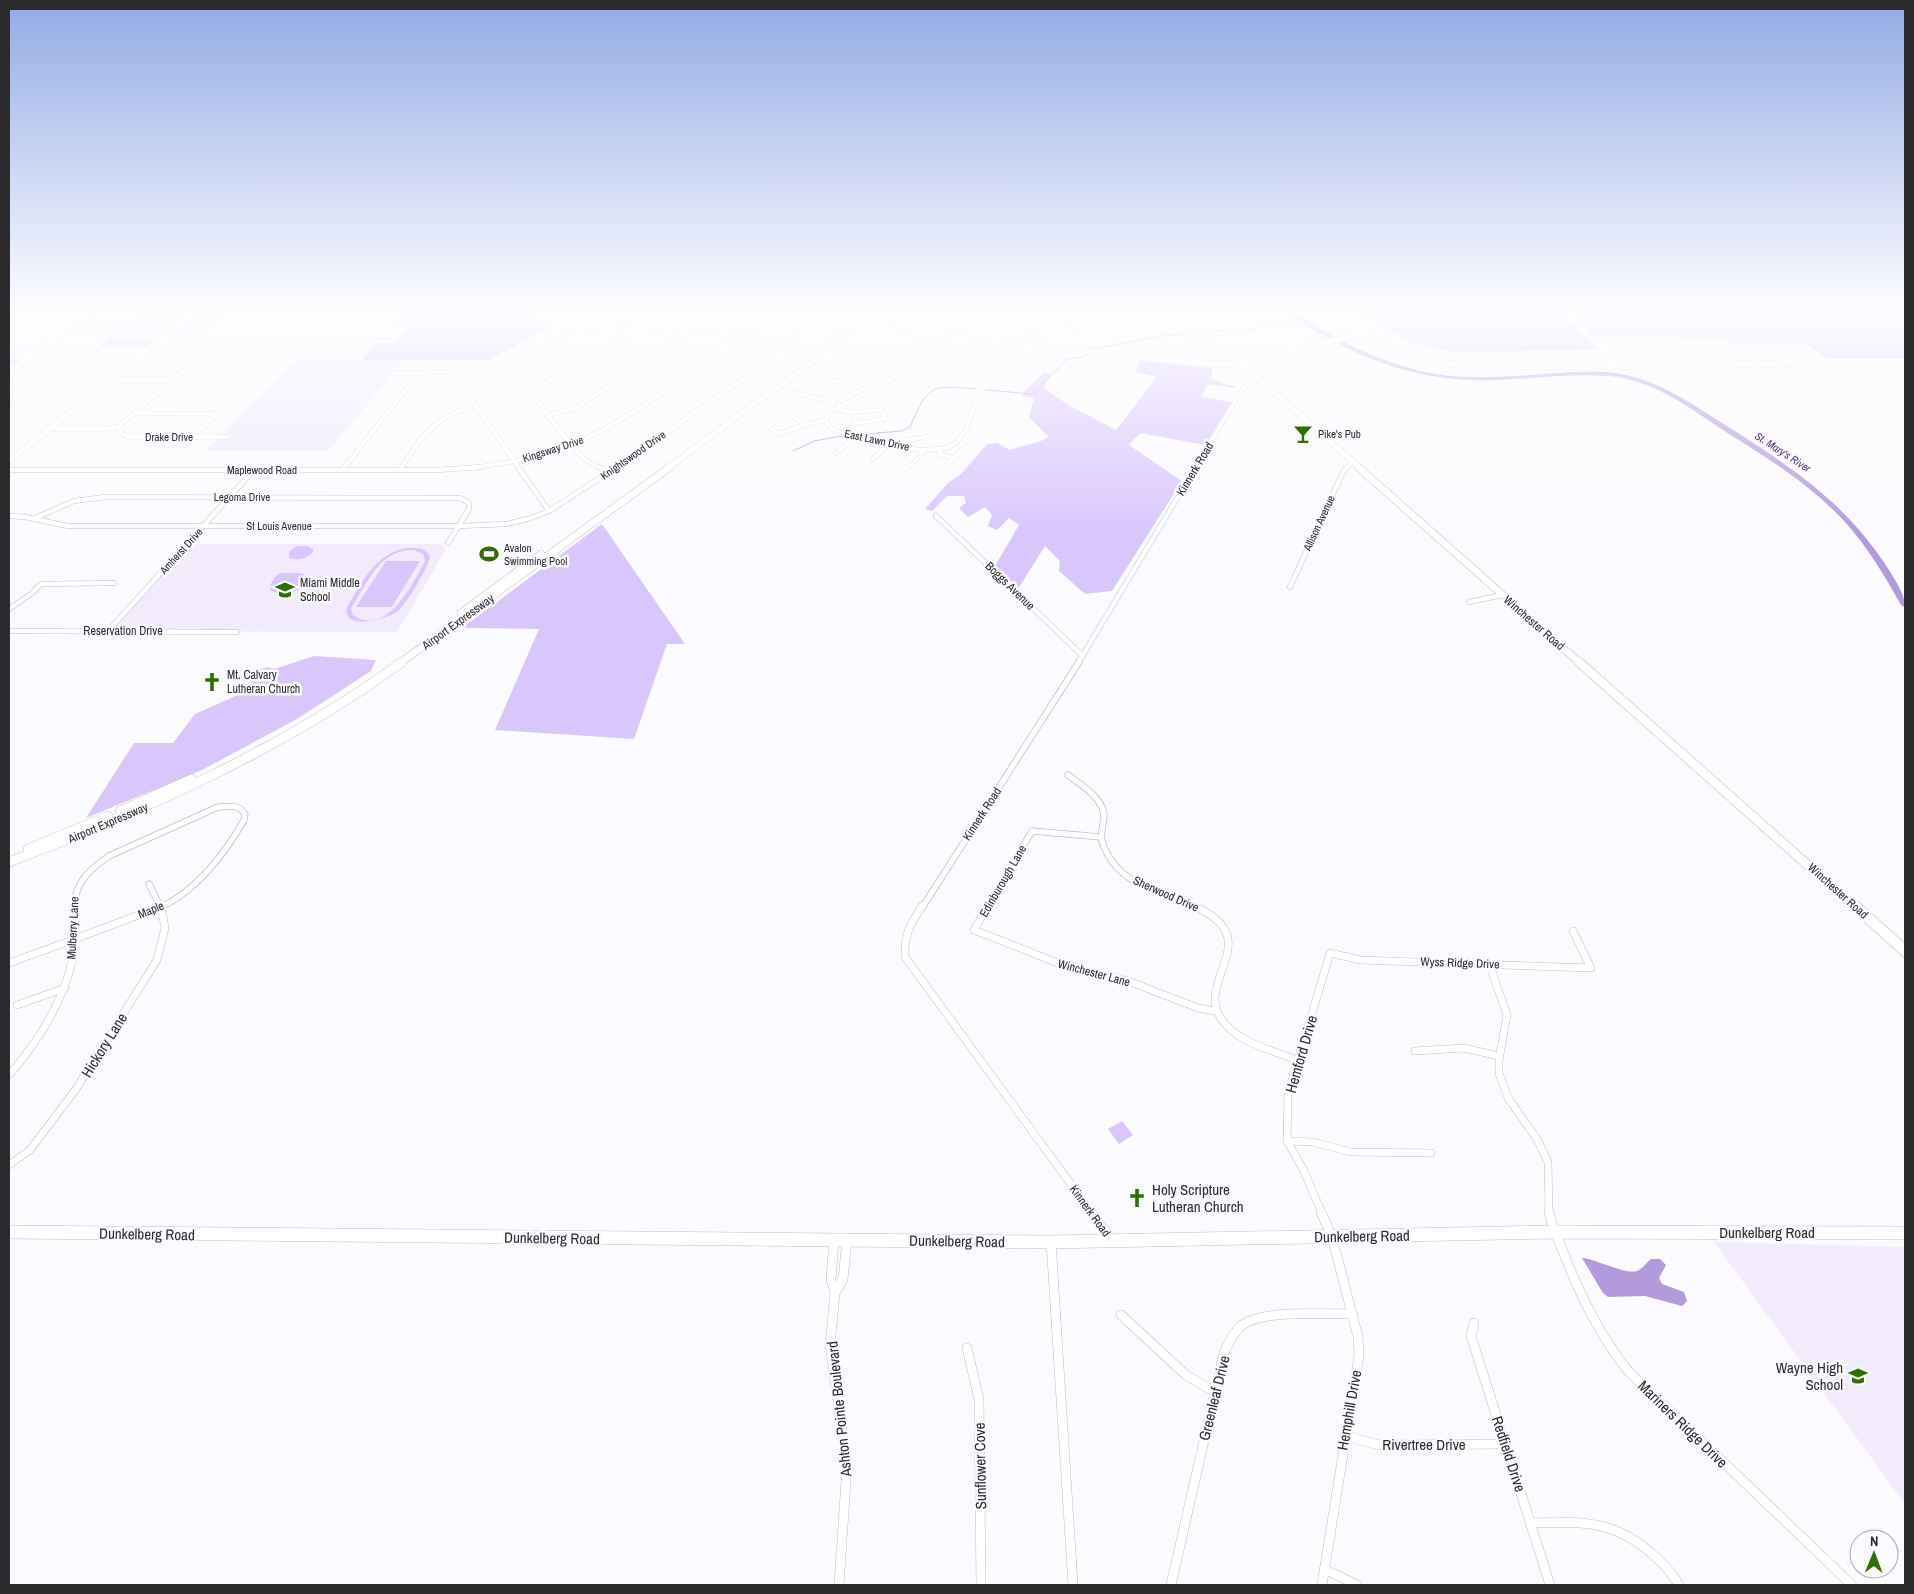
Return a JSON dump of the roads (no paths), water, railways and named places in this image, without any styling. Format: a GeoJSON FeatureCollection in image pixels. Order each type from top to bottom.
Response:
{"type":"FeatureCollection","features":[{"type":"Feature","properties":{"kind":"main road"},"geometry":{"type":"LineString","coordinates":[[9,461],[12,455],[103,385]]}},
{"type":"Feature","properties":{"kind":"main road","name":"Airport Expressway"},"geometry":{"type":"LineString","coordinates":[[9,856],[122,811],[214,768],[292,726],[379,673],[773,385]]}},
{"type":"Feature","properties":{"kind":"main road","name":"Airport Expressway"},"geometry":{"type":"LineString","coordinates":[[9,862],[160,801],[259,752],[312,722],[368,687],[781,385]]}},
{"type":"Feature","properties":{"kind":"main road","name":"Winchester Road"},"geometry":{"type":"LineString","coordinates":[[1267,385],[1905,951]]}},
{"type":"Feature","properties":{"kind":"main road","name":"Dunkelberg Road"},"geometry":{"type":"LineString","coordinates":[[9,1232],[1051,1242],[1555,1232],[1905,1233]]}},
{"type":"Feature","properties":{"kind":"street"},"geometry":{"type":"LineString","coordinates":[[9,402],[13,385]]}},
{"type":"Feature","properties":{"kind":"street"},"geometry":{"type":"LineString","coordinates":[[48,429],[104,429],[118,427],[166,385]]}},
{"type":"Feature","properties":{"kind":"street"},"geometry":{"type":"LineString","coordinates":[[193,437],[246,385]]}},
{"type":"Feature","properties":{"kind":"street"},"geometry":{"type":"LineString","coordinates":[[342,470],[409,385]]}},
{"type":"Feature","properties":{"kind":"street"},"geometry":{"type":"LineString","coordinates":[[462,385],[549,511]]}},
{"type":"Feature","properties":{"kind":"street"},"geometry":{"type":"LineString","coordinates":[[525,385],[571,445],[587,461],[609,472]]}},
{"type":"Feature","properties":{"kind":"street"},"geometry":{"type":"LineString","coordinates":[[528,389],[539,385]]}},
{"type":"Feature","properties":{"kind":"street"},"geometry":{"type":"LineString","coordinates":[[548,415],[570,410],[611,385]]}},
{"type":"Feature","properties":{"kind":"street","name":"Kingsway Drive"},"geometry":{"type":"LineString","coordinates":[[514,462],[571,445],[616,422],[673,385]]}},
{"type":"Feature","properties":{"kind":"street","name":"Knightswood Drive"},"geometry":{"type":"LineString","coordinates":[[549,511],[734,385]]}},
{"type":"Feature","properties":{"kind":"street"},"geometry":{"type":"LineString","coordinates":[[851,385],[872,391]]}},
{"type":"Feature","properties":{"kind":"street"},"geometry":{"type":"LineString","coordinates":[[804,425],[792,416],[767,424],[777,433],[826,420],[828,414],[836,408],[880,385]]}},
{"type":"Feature","properties":{"kind":"street"},"geometry":{"type":"LineString","coordinates":[[936,450],[954,444],[964,436],[982,385]]}},
{"type":"Feature","properties":{"kind":"street","name":"Kinnerk Road"},"geometry":{"type":"LineString","coordinates":[[1112,1241],[905,957],[904,941],[908,929],[1082,656],[1239,395],[1247,385]]}},
{"type":"Feature","properties":{"kind":"street"},"geometry":{"type":"LineString","coordinates":[[159,391],[192,391]]}},
{"type":"Feature","properties":{"kind":"street"},"geometry":{"type":"LineString","coordinates":[[787,392],[834,402],[842,406]]}},
{"type":"Feature","properties":{"kind":"street"},"geometry":{"type":"LineString","coordinates":[[400,470],[431,426],[440,419],[455,412],[476,406]]}},
{"type":"Feature","properties":{"kind":"street"},"geometry":{"type":"LineString","coordinates":[[836,408],[852,412],[882,410],[886,419],[856,423],[852,412]]}},
{"type":"Feature","properties":{"kind":"street"},"geometry":{"type":"LineString","coordinates":[[133,414],[216,414]]}},
{"type":"Feature","properties":{"kind":"street","name":"East Lawn Drive"},"geometry":{"type":"LineString","coordinates":[[826,420],[826,424],[834,430],[856,436],[925,450],[936,450]]}},
{"type":"Feature","properties":{"kind":"street","name":"Drake Drive"},"geometry":{"type":"LineString","coordinates":[[118,427],[119,431],[124,435],[133,437],[226,437]]}},
{"type":"Feature","properties":{"kind":"street"},"geometry":{"type":"LineString","coordinates":[[836,454],[856,436]]}},
{"type":"Feature","properties":{"kind":"street"},"geometry":{"type":"LineString","coordinates":[[898,445],[902,441],[928,436]]}},
{"type":"Feature","properties":{"kind":"street"},"geometry":{"type":"LineString","coordinates":[[873,459],[890,443]]}},
{"type":"Feature","properties":{"kind":"street"},"geometry":{"type":"LineString","coordinates":[[911,466],[925,450]]}},
{"type":"Feature","properties":{"kind":"street"},"geometry":{"type":"LineString","coordinates":[[936,450],[954,458]]}},
{"type":"Feature","properties":{"kind":"street"},"geometry":{"type":"LineString","coordinates":[[947,465],[962,450]]}},
{"type":"Feature","properties":{"kind":"street","name":"Maplewood Road"},"geometry":{"type":"LineString","coordinates":[[9,470],[400,470],[459,469],[514,462]]}},
{"type":"Feature","properties":{"kind":"street","name":"Allison Avenue"},"geometry":{"type":"LineString","coordinates":[[1290,587],[1344,470],[1353,462]]}},
{"type":"Feature","properties":{"kind":"street","name":"Amherst Drive"},"geometry":{"type":"LineString","coordinates":[[108,631],[254,470]]}},
{"type":"Feature","properties":{"kind":"street","name":"Legoma Drive"},"geometry":{"type":"LineString","coordinates":[[35,518],[69,502],[93,497],[453,497],[464,499],[469,503],[469,509],[459,526]]}},
{"type":"Feature","properties":{"kind":"street","name":"St Louis Avenue"},"geometry":{"type":"LineString","coordinates":[[9,516],[35,518],[50,524],[68,526],[459,526],[507,524],[549,511]]}},
{"type":"Feature","properties":{"kind":"street","name":"Boggs Avenue"},"geometry":{"type":"LineString","coordinates":[[936,516],[1082,656]]}},
{"type":"Feature","properties":{"kind":"street"},"geometry":{"type":"LineString","coordinates":[[448,543],[459,526]]}},
{"type":"Feature","properties":{"kind":"street"},"geometry":{"type":"LineString","coordinates":[[9,609],[31,594],[41,584],[114,584]]}},
{"type":"Feature","properties":{"kind":"street"},"geometry":{"type":"LineString","coordinates":[[1469,602],[1502,595]]}},
{"type":"Feature","properties":{"kind":"street","name":"Reservation Drive"},"geometry":{"type":"LineString","coordinates":[[9,631],[237,632]]}},
{"type":"Feature","properties":{"kind":"street"},"geometry":{"type":"LineString","coordinates":[[1068,775],[1096,798],[1101,805],[1104,818],[1101,837]]}},
{"type":"Feature","properties":{"kind":"street","name":"Mulberry Lane"},"geometry":{"type":"LineString","coordinates":[[9,1075],[29,1051],[65,988],[74,956],[73,899],[82,878],[95,864],[109,856],[207,811],[225,805],[235,806]]}},
{"type":"Feature","properties":{"kind":"street","name":"Maple"},"geometry":{"type":"LineString","coordinates":[[9,963],[161,907],[192,885],[242,826],[245,814],[242,809],[235,806]]}},
{"type":"Feature","properties":{"kind":"street","name":"Edinburough Lane"},"geometry":{"type":"LineString","coordinates":[[974,930],[1032,831],[1101,837]]}},
{"type":"Feature","properties":{"kind":"street","name":"Sherwood Drive"},"geometry":{"type":"LineString","coordinates":[[1101,837],[1104,848],[1111,860],[1126,876],[1150,890],[1201,910],[1220,924],[1228,937],[1230,948],[1215,987],[1215,1011]]}},
{"type":"Feature","properties":{"kind":"street"},"geometry":{"type":"LineString","coordinates":[[149,884],[161,907]]}},
{"type":"Feature","properties":{"kind":"street","name":"Hickory Lane"},"geometry":{"type":"LineString","coordinates":[[9,1165],[30,1150],[44,1134],[76,1089],[157,960],[165,928],[161,907]]}},
{"type":"Feature","properties":{"kind":"street","name":"Winchester Lane"},"geometry":{"type":"LineString","coordinates":[[974,930],[1063,965],[1128,981],[1198,1008],[1215,1011]]}},
{"type":"Feature","properties":{"kind":"street","name":"Wyss Ridge Drive"},"geometry":{"type":"LineString","coordinates":[[1330,953],[1360,960],[1591,968],[1573,931]]}},
{"type":"Feature","properties":{"kind":"street","name":"Hemford Drive"},"geometry":{"type":"LineString","coordinates":[[1330,953],[1288,1094],[1288,1140],[1303,1169],[1332,1237]]}},
{"type":"Feature","properties":{"kind":"street","name":"Mariners Ridge Drive"},"geometry":{"type":"LineString","coordinates":[[1489,964],[1506,1011],[1507,1020],[1499,1056],[1498,1071],[1503,1089],[1510,1104],[1540,1146],[1548,1162],[1550,1174],[1547,1206],[1555,1232],[1602,1338],[1629,1372],[1852,1585]]}},
{"type":"Feature","properties":{"kind":"street"},"geometry":{"type":"LineString","coordinates":[[17,1005],[65,988]]}},
{"type":"Feature","properties":{"kind":"street"},"geometry":{"type":"LineString","coordinates":[[1215,1011],[1222,1023],[1233,1032],[1299,1061]]}},
{"type":"Feature","properties":{"kind":"street"},"geometry":{"type":"LineString","coordinates":[[1415,1051],[1464,1048],[1499,1056]]}},
{"type":"Feature","properties":{"kind":"street"},"geometry":{"type":"LineString","coordinates":[[1288,1140],[1313,1142],[1352,1152],[1431,1153]]}},
{"type":"Feature","properties":{"kind":"street","name":"Hemphill Drive"},"geometry":{"type":"LineString","coordinates":[[1322,1585],[1359,1355],[1358,1336],[1353,1314],[1332,1237]]}},
{"type":"Feature","properties":{"kind":"street","name":"Ashton Pointe Boulevard"},"geometry":{"type":"LineString","coordinates":[[835,1293],[843,1279],[840,1240]]}},
{"type":"Feature","properties":{"kind":"street","name":"Ashton Pointe Boulevard"},"geometry":{"type":"LineString","coordinates":[[839,1585],[847,1466],[830,1345],[835,1293],[832,1279],[840,1240]]}},
{"type":"Feature","properties":{"kind":"street"},"geometry":{"type":"LineString","coordinates":[[1051,1242],[1073,1585]]}},
{"type":"Feature","properties":{"kind":"street","name":"Greenleaf Drive"},"geometry":{"type":"LineString","coordinates":[[1171,1585],[1224,1353],[1232,1336],[1242,1325],[1254,1319],[1271,1316],[1353,1314]]}},
{"type":"Feature","properties":{"kind":"street"},"geometry":{"type":"LineString","coordinates":[[1121,1315],[1186,1374],[1215,1392]]}},
{"type":"Feature","properties":{"kind":"street","name":"Redfield Drive"},"geometry":{"type":"LineString","coordinates":[[1474,1322],[1471,1336],[1550,1585]]}},
{"type":"Feature","properties":{"kind":"street","name":"Sunflower Cove"},"geometry":{"type":"LineString","coordinates":[[967,1348],[979,1399],[981,1585]]}},
{"type":"Feature","properties":{"kind":"street","name":"Rivertree Drive"},"geometry":{"type":"LineString","coordinates":[[1345,1434],[1380,1445],[1505,1444]]}},
{"type":"Feature","properties":{"kind":"street"},"geometry":{"type":"LineString","coordinates":[[1531,1524],[1590,1523],[1615,1527],[1640,1540],[1660,1560],[1679,1585]]}},
{"type":"Feature","properties":{"kind":"street"},"geometry":{"type":"LineString","coordinates":[[1324,1569],[1357,1585]]}},
{"type":"Feature","properties":{"kind":"waterway"},"geometry":{"type":"LineString","coordinates":[[985,390],[1034,394],[1042,385]]}},
{"type":"Feature","properties":{"kind":"waterway","name":"St. Mary's River"},"geometry":{"type":"LineString","coordinates":[[1651,385],[1689,403],[1805,481],[1857,531],[1886,572],[1905,605]]}},
{"type":"Feature","properties":{"kind":"waterway"},"geometry":{"type":"LineString","coordinates":[[864,434],[901,431],[910,427],[921,403],[927,395],[939,388],[975,389]]}},
{"type":"Feature","properties":{"kind":"waterway"},"geometry":{"type":"LineString","coordinates":[[793,451],[814,441],[842,436]]}},
{"type":"Feature","properties":{"kind":"place","name":"Pike's Pub"},"geometry":{"type":"Point","coordinates":[1303,434]}},
{"type":"Feature","properties":{"kind":"place","name":"Avalon Swimming Pool"},"geometry":{"type":"Point","coordinates":[489,554]}},
{"type":"Feature","properties":{"kind":"place","name":"Miami Middle School"},"geometry":{"type":"Point","coordinates":[285,590]}},
{"type":"Feature","properties":{"kind":"place","name":"Mt. Calvary Lutheran Church"},"geometry":{"type":"Point","coordinates":[212,682]}},
{"type":"Feature","properties":{"kind":"place","name":"Holy Scripture Lutheran Church"},"geometry":{"type":"Point","coordinates":[1137,1198]}},
{"type":"Feature","properties":{"kind":"place","name":"Wayne High School"},"geometry":{"type":"Point","coordinates":[1858,1376]}}]}
